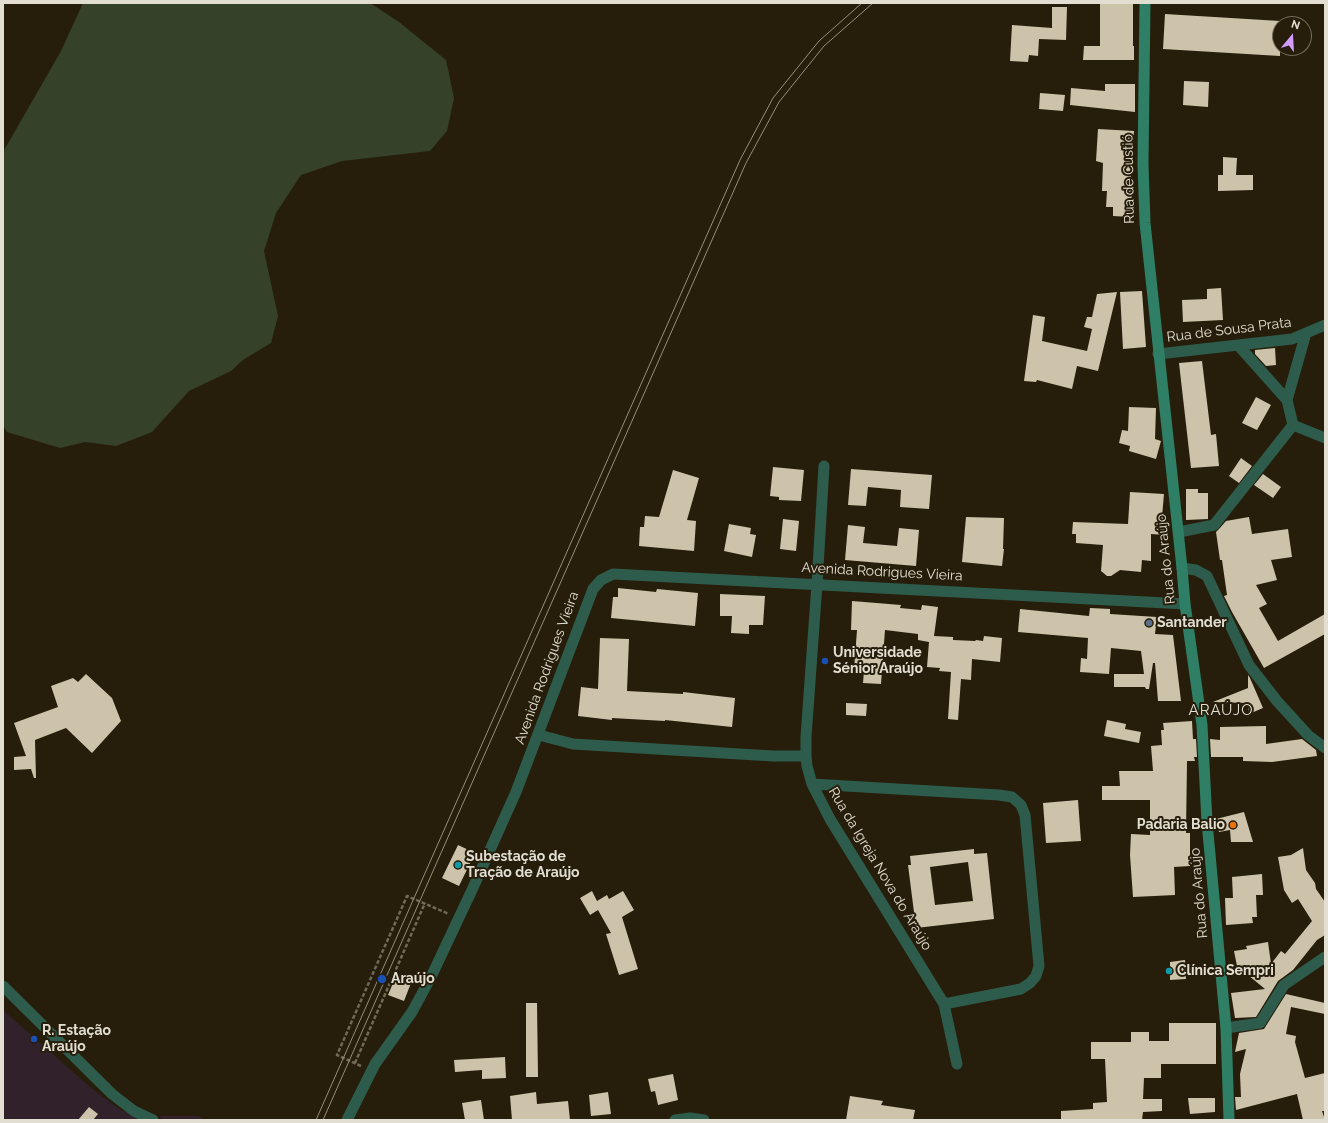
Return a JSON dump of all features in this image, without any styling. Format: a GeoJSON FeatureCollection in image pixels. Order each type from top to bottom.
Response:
{"type":"FeatureCollection","features":[{"type":"Feature","properties":{"kind":"main road","name":"Rua de Custió"},"geometry":{"type":"LineString","coordinates":[[1145,3],[1143,164],[1144,215],[1158,354]]}},
{"type":"Feature","properties":{"kind":"main road","name":"Rua do Araújo"},"geometry":{"type":"LineString","coordinates":[[1158,354],[1179,532],[1185,604],[1202,725],[1207,822],[1226,1028],[1230,1120]]}},
{"type":"Feature","properties":{"kind":"street","name":"Rua de Sousa Prata"},"geometry":{"type":"LineString","coordinates":[[1158,354],[1292,339],[1325,325]]}},
{"type":"Feature","properties":{"kind":"street"},"geometry":{"type":"LineString","coordinates":[[1287,400],[1306,333]]}},
{"type":"Feature","properties":{"kind":"street"},"geometry":{"type":"LineString","coordinates":[[1238,345],[1287,400],[1293,425]]}},
{"type":"Feature","properties":{"kind":"street"},"geometry":{"type":"LineString","coordinates":[[1179,532],[1214,525],[1293,425]]}},
{"type":"Feature","properties":{"kind":"street"},"geometry":{"type":"LineString","coordinates":[[1293,425],[1325,438]]}},
{"type":"Feature","properties":{"kind":"street","name":"Rua da Igreja Nova do Araújo"},"geometry":{"type":"LineString","coordinates":[[824,466],[806,756],[812,784],[830,819],[944,1004],[957,1064]]}},
{"type":"Feature","properties":{"kind":"street"},"geometry":{"type":"LineString","coordinates":[[1182,568],[1196,570],[1207,576],[1249,666],[1277,701],[1308,735],[1325,748]]}},
{"type":"Feature","properties":{"kind":"street","name":"Avenida Rodrigues Vieira"},"geometry":{"type":"LineString","coordinates":[[347,1120],[382,1053],[412,1012],[431,977],[516,792],[593,589],[601,580],[614,574],[1185,604]]}},
{"type":"Feature","properties":{"kind":"street"},"geometry":{"type":"LineString","coordinates":[[539,734],[573,744],[773,756],[806,756]]}},
{"type":"Feature","properties":{"kind":"street"},"geometry":{"type":"LineString","coordinates":[[812,784],[999,795],[1012,797],[1021,805],[1025,815],[1039,966],[1036,976],[1030,983],[1021,989],[944,1004]]}},
{"type":"Feature","properties":{"kind":"street"},"geometry":{"type":"LineString","coordinates":[[1226,1028],[1260,1023],[1284,985],[1325,957]]}},
{"type":"Feature","properties":{"kind":"street"},"geometry":{"type":"LineString","coordinates":[[3,986],[112,1094],[134,1110],[153,1120]]}},
{"type":"Feature","properties":{"kind":"street"},"geometry":{"type":"LineString","coordinates":[[675,1120],[690,1118],[704,1120]]}},
{"type":"Feature","properties":{"kind":"path"},"geometry":{"type":"LineString","coordinates":[[372,1071],[337,1055],[407,896],[458,919]]}},
{"type":"Feature","properties":{"kind":"path"},"geometry":{"type":"LineString","coordinates":[[355,1063],[425,903]]}},
{"type":"Feature","properties":{"kind":"shaded area"},"geometry":{"type":"Polygon","coordinates":[[[3,1010],[90,1087],[118,1108],[141,1120],[3,1120],[3,1010]]]}},
{"type":"Feature","properties":{"kind":"shaded area"},"geometry":{"type":"Polygon","coordinates":[[[160,1116],[198,1116],[206,1120],[161,1120],[160,1116]]]}},
{"type":"Feature","properties":{"kind":"green space"},"geometry":{"type":"Polygon","coordinates":[[[83,3],[370,3],[399,22],[446,60],[454,98],[447,131],[430,151],[342,161],[301,175],[276,213],[264,251],[278,316],[271,343],[243,360],[231,371],[189,391],[152,432],[116,446],[85,442],[60,448],[7,432],[3,425],[3,152],[61,51],[83,3]]]}},
{"type":"Feature","properties":{"kind":"building"},"geometry":{"type":"Polygon","coordinates":[[[1100,3],[1133,3],[1134,60],[1083,60],[1084,46],[1100,46],[1100,3]]]}},
{"type":"Feature","properties":{"kind":"building"},"geometry":{"type":"Polygon","coordinates":[[[1052,7],[1067,7],[1066,40],[1039,39],[1038,56],[1029,55],[1028,62],[1010,61],[1012,25],[1052,28],[1052,7]]]}},
{"type":"Feature","properties":{"kind":"building"},"geometry":{"type":"Polygon","coordinates":[[[1165,14],[1272,21],[1272,56],[1163,49],[1165,14]]]}},
{"type":"Feature","properties":{"kind":"building"},"geometry":{"type":"Polygon","coordinates":[[[1184,81],[1209,82],[1208,107],[1183,105],[1184,81]]]}},
{"type":"Feature","properties":{"kind":"building"},"geometry":{"type":"Polygon","coordinates":[[[1105,84],[1135,84],[1135,112],[1070,105],[1071,88],[1105,91],[1105,84]]]}},
{"type":"Feature","properties":{"kind":"building"},"geometry":{"type":"Polygon","coordinates":[[[1040,93],[1065,95],[1063,111],[1039,109],[1040,93]]]}},
{"type":"Feature","properties":{"kind":"building"},"geometry":{"type":"Polygon","coordinates":[[[1098,129],[1134,131],[1130,188],[1132,188],[1131,217],[1113,216],[1113,207],[1106,207],[1107,191],[1102,191],[1103,163],[1096,161],[1098,129]]]}},
{"type":"Feature","properties":{"kind":"building"},"geometry":{"type":"Polygon","coordinates":[[[1223,157],[1237,158],[1236,175],[1253,175],[1253,190],[1218,191],[1218,175],[1223,175],[1223,157]]]}},
{"type":"Feature","properties":{"kind":"building"},"geometry":{"type":"Polygon","coordinates":[[[1221,288],[1223,320],[1183,322],[1182,300],[1207,299],[1207,289],[1221,288]]]}},
{"type":"Feature","properties":{"kind":"building"},"geometry":{"type":"Polygon","coordinates":[[[1142,291],[1146,347],[1123,349],[1120,292],[1142,291]]]}},
{"type":"Feature","properties":{"kind":"building"},"geometry":{"type":"Polygon","coordinates":[[[1117,292],[1098,371],[1077,366],[1072,389],[1037,380],[1036,382],[1024,381],[1033,315],[1045,317],[1042,341],[1087,351],[1092,329],[1084,327],[1087,317],[1092,317],[1097,294],[1117,292]]]}},
{"type":"Feature","properties":{"kind":"building"},"geometry":{"type":"Polygon","coordinates":[[[1275,348],[1276,365],[1266,366],[1255,354],[1255,350],[1275,348]]]}},
{"type":"Feature","properties":{"kind":"building"},"geometry":{"type":"Polygon","coordinates":[[[1202,361],[1211,435],[1216,434],[1219,466],[1191,468],[1179,363],[1202,361]]]}},
{"type":"Feature","properties":{"kind":"building"},"geometry":{"type":"Polygon","coordinates":[[[1256,397],[1271,405],[1257,430],[1242,423],[1256,397]]]}},
{"type":"Feature","properties":{"kind":"building"},"geometry":{"type":"Polygon","coordinates":[[[1129,407],[1156,408],[1155,439],[1161,441],[1156,459],[1129,451],[1130,446],[1119,443],[1122,430],[1128,431],[1129,407]]]}},
{"type":"Feature","properties":{"kind":"building"},"geometry":{"type":"Polygon","coordinates":[[[1241,458],[1252,466],[1239,483],[1229,476],[1241,458]]]}},
{"type":"Feature","properties":{"kind":"building"},"geometry":{"type":"Polygon","coordinates":[[[773,467],[804,470],[801,501],[779,500],[779,497],[770,496],[773,467]]]}},
{"type":"Feature","properties":{"kind":"building"},"geometry":{"type":"Polygon","coordinates":[[[851,469],[932,475],[929,509],[900,507],[901,490],[868,487],[866,506],[848,505],[851,469]]]}},
{"type":"Feature","properties":{"kind":"building"},"geometry":{"type":"Polygon","coordinates":[[[673,470],[699,478],[687,520],[696,521],[694,551],[639,546],[640,527],[644,527],[645,516],[659,517],[673,470]]]}},
{"type":"Feature","properties":{"kind":"building"},"geometry":{"type":"Polygon","coordinates":[[[1263,474],[1281,487],[1273,498],[1254,485],[1263,474]]]}},
{"type":"Feature","properties":{"kind":"building"},"geometry":{"type":"Polygon","coordinates":[[[1186,489],[1198,489],[1198,493],[1208,493],[1208,519],[1186,520],[1186,489]]]}},
{"type":"Feature","properties":{"kind":"building"},"geometry":{"type":"Polygon","coordinates":[[[1130,492],[1164,494],[1162,517],[1167,517],[1166,535],[1151,534],[1151,561],[1142,560],[1141,572],[1120,570],[1111,576],[1107,576],[1101,571],[1103,545],[1076,543],[1076,534],[1072,534],[1073,522],[1128,524],[1130,492]]]}},
{"type":"Feature","properties":{"kind":"building"},"geometry":{"type":"Polygon","coordinates":[[[966,517],[1004,518],[1004,549],[1002,566],[962,562],[966,517]]]}},
{"type":"Feature","properties":{"kind":"building"},"geometry":{"type":"Polygon","coordinates":[[[1249,517],[1252,534],[1288,529],[1292,557],[1271,560],[1277,580],[1256,585],[1267,604],[1259,608],[1278,641],[1325,614],[1325,634],[1264,668],[1224,596],[1227,595],[1216,532],[1226,521],[1249,517]]]}},
{"type":"Feature","properties":{"kind":"building"},"geometry":{"type":"Polygon","coordinates":[[[783,519],[799,521],[796,551],[780,549],[783,519]]]}},
{"type":"Feature","properties":{"kind":"building"},"geometry":{"type":"Polygon","coordinates":[[[729,524],[751,528],[750,534],[756,535],[752,557],[724,551],[729,524]]]}},
{"type":"Feature","properties":{"kind":"building"},"geometry":{"type":"Polygon","coordinates":[[[848,525],[865,527],[863,543],[897,546],[899,528],[919,530],[916,566],[845,560],[848,525]]]}},
{"type":"Feature","properties":{"kind":"building"},"geometry":{"type":"Polygon","coordinates":[[[618,588],[656,592],[657,589],[698,593],[695,626],[611,618],[613,597],[618,597],[618,588]]]}},
{"type":"Feature","properties":{"kind":"building"},"geometry":{"type":"Polygon","coordinates":[[[720,594],[765,596],[763,625],[749,625],[749,634],[731,633],[732,616],[720,616],[720,594]]]}},
{"type":"Feature","properties":{"kind":"building"},"geometry":{"type":"Polygon","coordinates":[[[852,601],[901,605],[900,608],[921,610],[922,605],[938,607],[934,636],[953,637],[953,640],[975,641],[983,641],[984,636],[1002,638],[1000,662],[972,659],[971,680],[961,679],[958,720],[948,719],[951,672],[939,671],[940,668],[927,667],[929,642],[918,640],[918,634],[885,630],[881,684],[863,683],[864,671],[854,670],[857,630],[851,630],[852,601]]]}},
{"type":"Feature","properties":{"kind":"building"},"geometry":{"type":"Polygon","coordinates":[[[1090,608],[1110,609],[1110,614],[1157,617],[1155,634],[1173,635],[1181,701],[1158,701],[1155,663],[1153,663],[1149,689],[1146,689],[1145,687],[1114,687],[1114,674],[1144,674],[1141,651],[1111,648],[1109,674],[1080,672],[1081,658],[1087,659],[1088,638],[1018,632],[1020,609],[1089,616],[1090,608]]]}},
{"type":"Feature","properties":{"kind":"building"},"geometry":{"type":"Polygon","coordinates":[[[600,638],[629,639],[627,691],[683,694],[683,692],[735,698],[732,727],[665,720],[612,718],[612,720],[578,716],[581,687],[598,689],[600,638]]]}},
{"type":"Feature","properties":{"kind":"building"},"geometry":{"type":"Polygon","coordinates":[[[86,674],[112,698],[121,721],[92,753],[66,728],[35,740],[36,778],[34,778],[31,769],[14,770],[14,757],[26,756],[14,723],[58,707],[51,686],[73,678],[78,682],[86,674]]]}},
{"type":"Feature","properties":{"kind":"building"},"geometry":{"type":"Polygon","coordinates":[[[1248,675],[1263,708],[1249,714],[1248,703],[1213,702],[1248,688],[1248,675]]]}},
{"type":"Feature","properties":{"kind":"building"},"geometry":{"type":"Polygon","coordinates":[[[846,703],[867,704],[866,716],[846,715],[846,703]]]}},
{"type":"Feature","properties":{"kind":"building"},"geometry":{"type":"Polygon","coordinates":[[[1107,720],[1126,724],[1125,729],[1141,732],[1139,743],[1104,736],[1107,720]]]}},
{"type":"Feature","properties":{"kind":"building"},"geometry":{"type":"Polygon","coordinates":[[[1192,721],[1193,739],[1196,739],[1197,757],[1194,757],[1195,761],[1187,761],[1186,833],[1190,833],[1190,866],[1174,867],[1175,895],[1133,897],[1130,855],[1131,834],[1150,835],[1150,800],[1102,800],[1102,786],[1120,786],[1119,771],[1153,771],[1151,746],[1162,745],[1161,730],[1164,730],[1163,723],[1192,721]]]}},
{"type":"Feature","properties":{"kind":"building"},"geometry":{"type":"Polygon","coordinates":[[[1266,726],[1266,744],[1302,739],[1316,750],[1317,756],[1272,762],[1243,761],[1243,757],[1211,757],[1210,739],[1220,740],[1220,727],[1266,726]]]}},
{"type":"Feature","properties":{"kind":"building"},"geometry":{"type":"Polygon","coordinates":[[[1078,800],[1081,841],[1046,843],[1043,803],[1078,800]]]}},
{"type":"Feature","properties":{"kind":"building","name":"Padaria Balio"},"geometry":{"type":"Polygon","coordinates":[[[1244,812],[1253,842],[1231,842],[1230,830],[1219,832],[1216,819],[1244,812]]]}},
{"type":"Feature","properties":{"kind":"building","name":"Subestação de Tração de Araújo"},"geometry":{"type":"Polygon","coordinates":[[[458,845],[475,853],[459,886],[442,878],[458,845]]]}},
{"type":"Feature","properties":{"kind":"building"},"geometry":{"type":"Polygon","coordinates":[[[1303,848],[1306,870],[1325,902],[1325,935],[1317,940],[1293,970],[1278,981],[1256,1017],[1235,1018],[1231,993],[1265,989],[1237,966],[1234,951],[1247,949],[1246,946],[1268,942],[1271,964],[1281,951],[1285,954],[1312,921],[1298,899],[1292,903],[1284,890],[1278,857],[1291,855],[1303,848]]]}},
{"type":"Feature","properties":{"kind":"building"},"geometry":{"type":"Polygon","coordinates":[[[974,849],[974,854],[987,853],[994,919],[916,928],[908,865],[911,865],[910,856],[974,849]],[[968,862],[930,867],[935,905],[973,901],[968,862]]]}},
{"type":"Feature","properties":{"kind":"building"},"geometry":{"type":"Polygon","coordinates":[[[1262,874],[1263,895],[1256,895],[1257,917],[1252,917],[1253,923],[1226,925],[1225,898],[1233,898],[1232,877],[1262,874]]]}},
{"type":"Feature","properties":{"kind":"building"},"geometry":{"type":"Polygon","coordinates":[[[592,891],[597,901],[607,895],[609,899],[623,891],[634,910],[622,917],[638,969],[619,975],[606,934],[611,933],[598,910],[590,915],[580,898],[592,891]]]}},
{"type":"Feature","properties":{"kind":"building"},"geometry":{"type":"Polygon","coordinates":[[[1185,960],[1186,979],[1170,980],[1170,962],[1185,960]]]}},
{"type":"Feature","properties":{"kind":"building"},"geometry":{"type":"Polygon","coordinates":[[[396,976],[411,983],[404,1001],[388,995],[396,976]]]}},
{"type":"Feature","properties":{"kind":"building"},"geometry":{"type":"Polygon","coordinates":[[[1286,994],[1325,1003],[1325,1014],[1291,1007],[1286,1034],[1296,1036],[1295,1042],[1305,1078],[1325,1073],[1325,1111],[1322,1111],[1325,1120],[1303,1120],[1297,1094],[1236,1110],[1235,1097],[1241,1097],[1240,1074],[1246,1049],[1235,1052],[1239,1033],[1264,1029],[1286,994]]]}},
{"type":"Feature","properties":{"kind":"building"},"geometry":{"type":"Polygon","coordinates":[[[526,1003],[537,1003],[538,1077],[526,1077],[526,1003]]]}},
{"type":"Feature","properties":{"kind":"building"},"geometry":{"type":"Polygon","coordinates":[[[1169,1023],[1216,1023],[1216,1064],[1161,1064],[1161,1078],[1144,1078],[1143,1099],[1162,1099],[1162,1111],[1143,1112],[1142,1120],[1061,1120],[1061,1111],[1093,1109],[1093,1103],[1107,1102],[1105,1059],[1091,1059],[1091,1042],[1131,1042],[1131,1032],[1149,1032],[1149,1041],[1169,1041],[1169,1023]]]}},
{"type":"Feature","properties":{"kind":"building"},"geometry":{"type":"Polygon","coordinates":[[[505,1057],[506,1078],[482,1079],[482,1070],[455,1072],[454,1060],[505,1057]]]}},
{"type":"Feature","properties":{"kind":"building"},"geometry":{"type":"Polygon","coordinates":[[[673,1074],[678,1100],[658,1105],[655,1091],[651,1092],[648,1079],[673,1074]]]}},
{"type":"Feature","properties":{"kind":"building"},"geometry":{"type":"Polygon","coordinates":[[[536,1092],[537,1104],[568,1101],[570,1120],[512,1120],[510,1096],[536,1092]]]}},
{"type":"Feature","properties":{"kind":"building"},"geometry":{"type":"Polygon","coordinates":[[[608,1092],[611,1114],[591,1116],[589,1095],[608,1092]]]}},
{"type":"Feature","properties":{"kind":"building"},"geometry":{"type":"Polygon","coordinates":[[[850,1096],[883,1101],[881,1105],[915,1110],[913,1120],[846,1120],[850,1096]]]}},
{"type":"Feature","properties":{"kind":"building"},"geometry":{"type":"Polygon","coordinates":[[[1188,1098],[1215,1098],[1215,1112],[1190,1114],[1188,1098]]]}},
{"type":"Feature","properties":{"kind":"building"},"geometry":{"type":"Polygon","coordinates":[[[481,1100],[484,1120],[465,1120],[462,1103],[481,1100]]]}},
{"type":"Feature","properties":{"kind":"building"},"geometry":{"type":"Polygon","coordinates":[[[89,1107],[98,1114],[93,1120],[78,1120],[89,1107]]]}},
{"type":"Feature","properties":{"kind":"tram line"},"geometry":{"type":"LineString","coordinates":[[316,1120],[740,160],[773,98],[819,41],[862,3]]}},
{"type":"Feature","properties":{"kind":"tram line"},"geometry":{"type":"LineString","coordinates":[[323,1120],[746,163],[779,102],[824,46],[873,3]]}},
{"type":"Feature","properties":{"kind":"place","name":"Santander"},"geometry":{"type":"Point","coordinates":[1149,623]}},
{"type":"Feature","properties":{"kind":"place","name":"Universidade Sénior Araújo"},"geometry":{"type":"Point","coordinates":[825,661]}},
{"type":"Feature","properties":{"kind":"place","name":"Padaria Balio"},"geometry":{"type":"Point","coordinates":[1233,825]}},
{"type":"Feature","properties":{"kind":"place","name":"Subestação de Tração de Araújo"},"geometry":{"type":"Point","coordinates":[458,865]}},
{"type":"Feature","properties":{"kind":"place","name":"Clínica Sempri"},"geometry":{"type":"Point","coordinates":[1169,971]}},
{"type":"Feature","properties":{"kind":"place","name":"Araújo"},"geometry":{"type":"Point","coordinates":[382,979]}},
{"type":"Feature","properties":{"kind":"place","name":"R. Estação Araújo"},"geometry":{"type":"Point","coordinates":[34,1039]}},
{"type":"Feature","properties":{"kind":"district","name":"ARAÚJO"},"geometry":{"type":"Point","coordinates":[1221,710]}}]}
